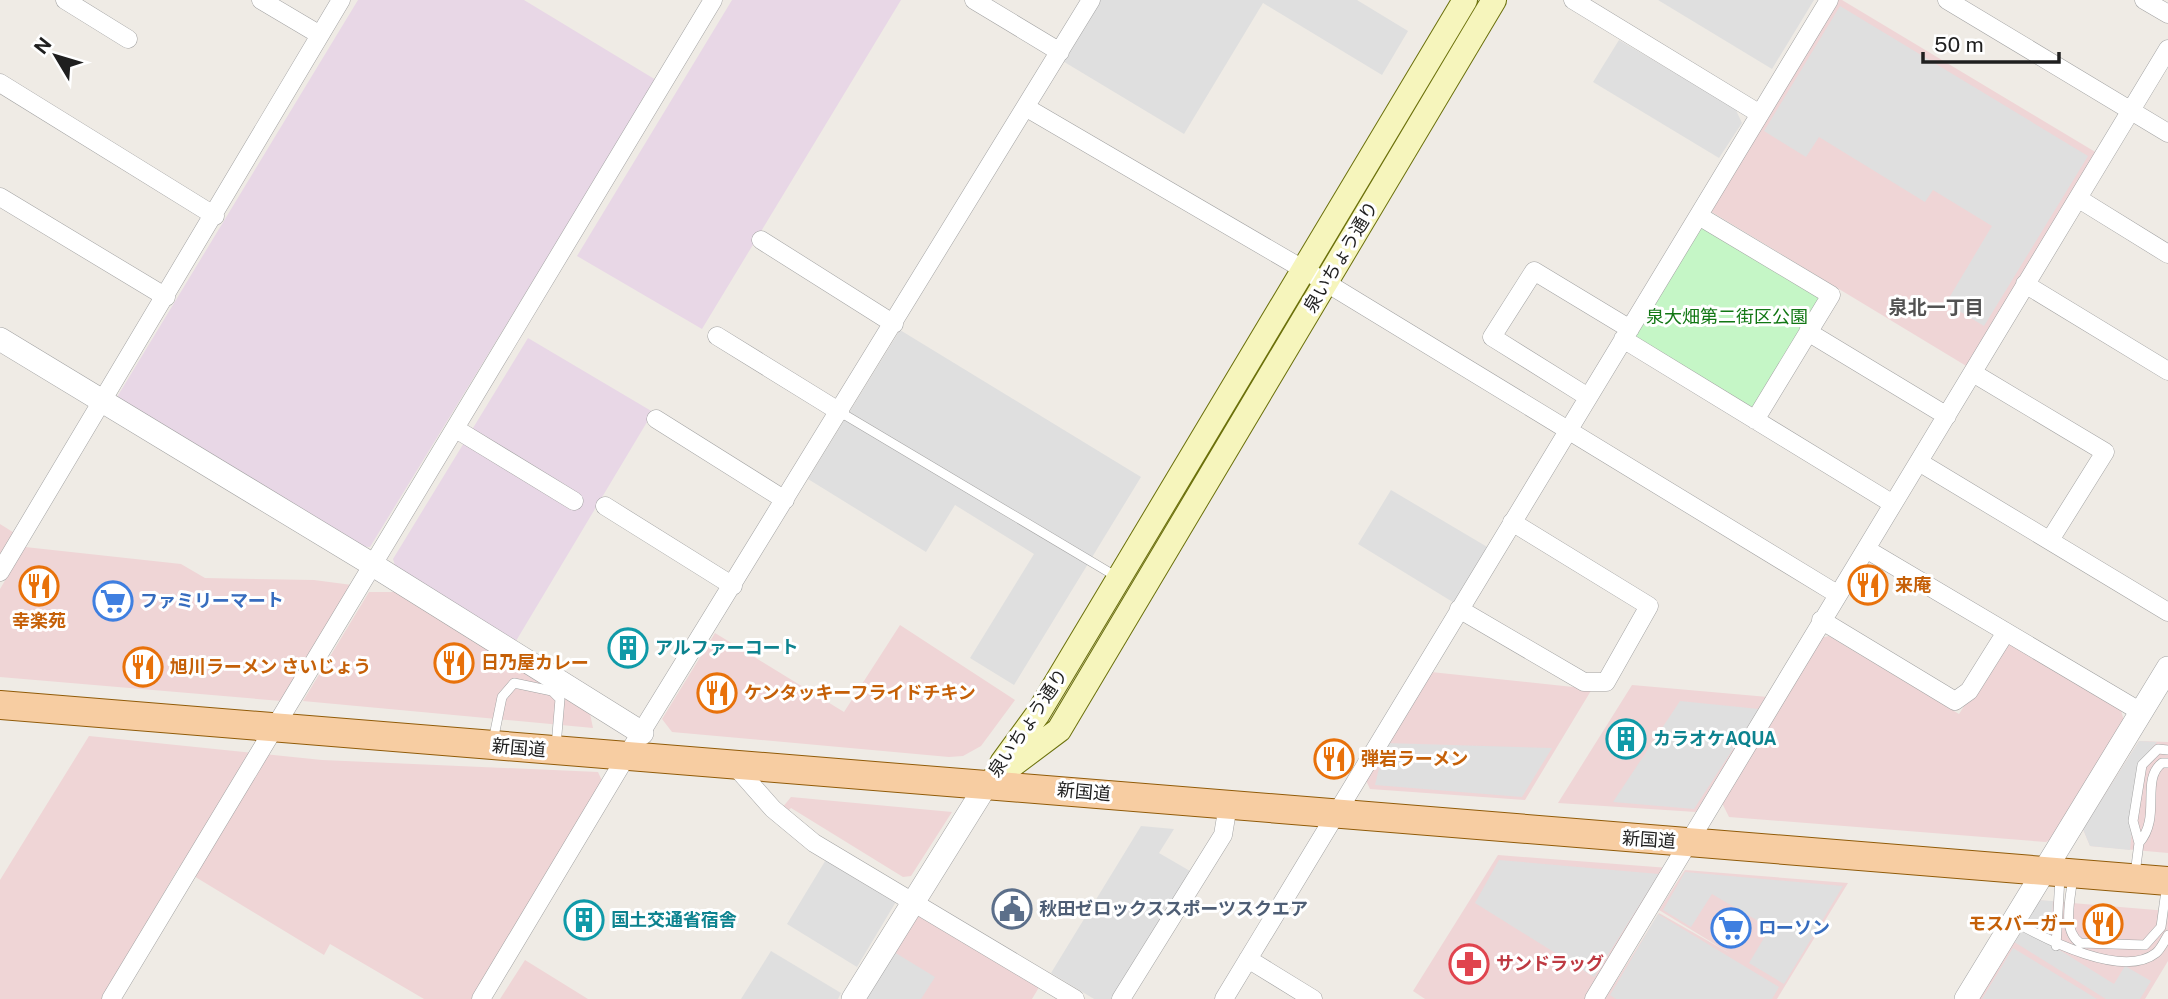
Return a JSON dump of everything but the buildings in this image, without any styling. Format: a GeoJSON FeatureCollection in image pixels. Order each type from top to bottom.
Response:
{"type":"FeatureCollection","features":[{"type":"Feature","properties":{"kind":"main road","name":"泉いちょう通り"},"geometry":{"type":"LineString","coordinates":[[987,784],[1037,715],[1465,0]]}},
{"type":"Feature","properties":{"kind":"main road","name":"泉いちょう通り"},"geometry":{"type":"LineString","coordinates":[[987,784],[1059,730],[1494,0]]}},
{"type":"Feature","properties":{"kind":"main road","name":"新国道"},"geometry":{"type":"LineString","coordinates":[[0,705],[2168,881]]}},
{"type":"Feature","properties":{"kind":"street"},"geometry":{"type":"LineString","coordinates":[[65,0],[128,39]]}},
{"type":"Feature","properties":{"kind":"street"},"geometry":{"type":"LineString","coordinates":[[261,0],[320,35]]}},
{"type":"Feature","properties":{"kind":"street"},"geometry":{"type":"LineString","coordinates":[[0,572],[215,216],[341,0]]}},
{"type":"Feature","properties":{"kind":"street"},"geometry":{"type":"LineString","coordinates":[[111,999],[713,0]]}},
{"type":"Feature","properties":{"kind":"street"},"geometry":{"type":"LineString","coordinates":[[974,0],[1060,52]]}},
{"type":"Feature","properties":{"kind":"street"},"geometry":{"type":"LineString","coordinates":[[481,999],[626,757],[1091,0]]}},
{"type":"Feature","properties":{"kind":"street"},"geometry":{"type":"LineString","coordinates":[[1573,0],[1760,114]]}},
{"type":"Feature","properties":{"kind":"street"},"geometry":{"type":"LineString","coordinates":[[1224,999],[1829,0]]}},
{"type":"Feature","properties":{"kind":"street"},"geometry":{"type":"LineString","coordinates":[[1947,0],[2168,133]]}},
{"type":"Feature","properties":{"kind":"street"},"geometry":{"type":"LineString","coordinates":[[2144,0],[2168,15]]}},
{"type":"Feature","properties":{"kind":"street"},"geometry":{"type":"LineString","coordinates":[[1594,999],[2168,49]]}},
{"type":"Feature","properties":{"kind":"street"},"geometry":{"type":"LineString","coordinates":[[0,83],[215,216]]}},
{"type":"Feature","properties":{"kind":"street"},"geometry":{"type":"LineString","coordinates":[[1027,108],[1325,282],[1837,594]]}},
{"type":"Feature","properties":{"kind":"street"},"geometry":{"type":"LineString","coordinates":[[0,197],[166,297]]}},
{"type":"Feature","properties":{"kind":"street"},"geometry":{"type":"LineString","coordinates":[[2079,199],[2168,254]]}},
{"type":"Feature","properties":{"kind":"street"},"geometry":{"type":"LineString","coordinates":[[1699,216],[1831,295],[1755,420]]}},
{"type":"Feature","properties":{"kind":"street"},"geometry":{"type":"LineString","coordinates":[[761,240],[894,324]]}},
{"type":"Feature","properties":{"kind":"street"},"geometry":{"type":"LineString","coordinates":[[1588,397],[1492,337],[1534,271],[1755,420],[1894,504]]}},
{"type":"Feature","properties":{"kind":"street"},"geometry":{"type":"LineString","coordinates":[[2025,284],[2168,371]]}},
{"type":"Feature","properties":{"kind":"street"},"geometry":{"type":"LineString","coordinates":[[1808,332],[1947,416]]}},
{"type":"Feature","properties":{"kind":"street"},"geometry":{"type":"LineString","coordinates":[[718,336],[840,412]]}},
{"type":"Feature","properties":{"kind":"street"},"geometry":{"type":"LineString","coordinates":[[0,339],[373,565],[642,733]]}},
{"type":"Feature","properties":{"kind":"street"},"geometry":{"type":"LineString","coordinates":[[1973,373],[2105,452],[2050,540]]}},
{"type":"Feature","properties":{"kind":"street"},"geometry":{"type":"LineString","coordinates":[[656,419],[785,500]]}},
{"type":"Feature","properties":{"kind":"street"},"geometry":{"type":"LineString","coordinates":[[456,429],[574,501]]}},
{"type":"Feature","properties":{"kind":"street"},"geometry":{"type":"LineString","coordinates":[[1919,462],[2168,612]]}},
{"type":"Feature","properties":{"kind":"street"},"geometry":{"type":"LineString","coordinates":[[604,506],[733,586]]}},
{"type":"Feature","properties":{"kind":"street"},"geometry":{"type":"LineString","coordinates":[[1459,609],[1584,682],[1606,682],[1649,606],[1512,522]]}},
{"type":"Feature","properties":{"kind":"street"},"geometry":{"type":"LineString","coordinates":[[1866,549],[2141,712]]}},
{"type":"Feature","properties":{"kind":"street"},"geometry":{"type":"LineString","coordinates":[[1821,620],[1955,701],[1969,691],[2006,632]]}},
{"type":"Feature","properties":{"kind":"street"},"geometry":{"type":"LineString","coordinates":[[1966,999],[2014,922],[2059,873],[2141,712],[2168,668]]}},
{"type":"Feature","properties":{"kind":"street"},"geometry":{"type":"LineString","coordinates":[[735,766],[793,827],[912,903],[1075,999]]}},
{"type":"Feature","properties":{"kind":"street"},"geometry":{"type":"LineString","coordinates":[[853,999],[987,784]]}},
{"type":"Feature","properties":{"kind":"street"},"geometry":{"type":"LineString","coordinates":[[1121,999],[1223,835],[1228,805]]}},
{"type":"Feature","properties":{"kind":"street"},"geometry":{"type":"LineString","coordinates":[[1248,959],[1313,999]]}},
{"type":"Feature","properties":{"kind":"lane"},"geometry":{"type":"LineString","coordinates":[[840,412],[1119,578]]}},
{"type":"Feature","properties":{"kind":"lane"},"geometry":{"type":"LineString","coordinates":[[492,746],[502,697],[514,683],[552,691],[560,699],[556,751]]}},
{"type":"Feature","properties":{"kind":"lane"},"geometry":{"type":"LineString","coordinates":[[2135,879],[2139,843],[2133,821],[2142,765],[2158,749],[2168,750]]}},
{"type":"Feature","properties":{"kind":"lane"},"geometry":{"type":"LineString","coordinates":[[2139,843],[2149,831],[2153,773],[2162,763],[2168,764]]}},
{"type":"Feature","properties":{"kind":"lane"},"geometry":{"type":"LineString","coordinates":[[2059,873],[2068,926],[2072,937],[2080,943],[2146,945],[2161,927],[2168,881]]}},
{"type":"Feature","properties":{"kind":"lane"},"geometry":{"type":"LineString","coordinates":[[2056,946],[2059,873]]}},
{"type":"Feature","properties":{"kind":"lane"},"geometry":{"type":"LineString","coordinates":[[2014,922],[2056,946],[2130,964],[2157,953],[2168,935]]}},
{"type":"Feature","properties":{"kind":"shaded area"},"geometry":{"type":"Polygon","coordinates":[[[358,0],[524,0],[656,80],[370,547],[358,546],[117,397],[358,0]]]}},
{"type":"Feature","properties":{"kind":"shaded area"},"geometry":{"type":"Polygon","coordinates":[[[732,0],[901,0],[702,329],[577,256],[732,0]]]}},
{"type":"Feature","properties":{"kind":"shaded area"},"geometry":{"type":"Polygon","coordinates":[[[1098,0],[1357,0],[1408,31],[1382,75],[1263,3],[1184,134],[1061,60],[1098,0]]]}},
{"type":"Feature","properties":{"kind":"shaded area"},"geometry":{"type":"Polygon","coordinates":[[[1658,0],[1814,0],[1772,69],[1658,0]]]}},
{"type":"Feature","properties":{"kind":"shaded area"},"geometry":{"type":"Polygon","coordinates":[[[1836,0],[1842,0],[2097,153],[1968,367],[1710,211],[1836,0]]]}},
{"type":"Feature","properties":{"kind":"shaded area"},"geometry":{"type":"Polygon","coordinates":[[[1840,6],[2088,156],[1984,326],[1946,303],[1992,226],[1933,190],[1925,202],[1819,137],[1806,157],[1764,131],[1840,6]]]}},
{"type":"Feature","properties":{"kind":"shaded area"},"geometry":{"type":"Polygon","coordinates":[[[1619,40],[1735,108],[1742,123],[1719,158],[1593,82],[1619,40]]]}},
{"type":"Feature","properties":{"kind":"shaded area"},"geometry":{"type":"Polygon","coordinates":[[[900,330],[1141,477],[1014,685],[970,658],[1034,554],[955,505],[926,552],[808,479],[900,330]]]}},
{"type":"Feature","properties":{"kind":"shaded area"},"geometry":{"type":"Polygon","coordinates":[[[528,338],[653,412],[516,641],[396,569],[393,559],[528,338]]]}},
{"type":"Feature","properties":{"kind":"shaded area"},"geometry":{"type":"Polygon","coordinates":[[[1391,490],[1489,548],[1456,604],[1358,544],[1391,490]]]}},
{"type":"Feature","properties":{"kind":"shaded area"},"geometry":{"type":"Polygon","coordinates":[[[0,524],[16,534],[0,560],[0,524]]]}},
{"type":"Feature","properties":{"kind":"shaded area"},"geometry":{"type":"Polygon","coordinates":[[[25,547],[181,564],[205,578],[314,580],[352,585],[281,701],[0,677],[0,589],[25,547]]]}},
{"type":"Feature","properties":{"kind":"shaded area"},"geometry":{"type":"Polygon","coordinates":[[[369,592],[400,592],[589,709],[593,728],[303,701],[369,592]]]}},
{"type":"Feature","properties":{"kind":"shaded area"},"geometry":{"type":"Polygon","coordinates":[[[900,625],[1015,700],[981,746],[963,756],[949,757],[672,732],[662,719],[715,633],[844,712],[900,625]]]}},
{"type":"Feature","properties":{"kind":"shaded area"},"geometry":{"type":"Polygon","coordinates":[[[1829,636],[1959,714],[2004,644],[2012,643],[2120,707],[2124,721],[2055,837],[2046,842],[1729,817],[1721,801],[1820,638],[1829,636]]]}},
{"type":"Feature","properties":{"kind":"shaded area"},"geometry":{"type":"Polygon","coordinates":[[[1431,672],[1592,689],[1525,800],[1370,789],[1363,774],[1431,672]]]}},
{"type":"Feature","properties":{"kind":"shaded area"},"geometry":{"type":"Polygon","coordinates":[[[1632,685],[1768,697],[1696,812],[1558,803],[1632,685]]]}},
{"type":"Feature","properties":{"kind":"shaded area"},"geometry":{"type":"Polygon","coordinates":[[[1680,701],[1759,709],[1694,809],[1613,802],[1680,701]]]}},
{"type":"Feature","properties":{"kind":"shaded area"},"geometry":{"type":"Polygon","coordinates":[[[89,736],[322,760],[598,772],[604,785],[471,999],[424,999],[330,944],[324,955],[179,867],[102,999],[0,999],[0,880],[89,736]]]}},
{"type":"Feature","properties":{"kind":"shaded area"},"geometry":{"type":"Polygon","coordinates":[[[2139,741],[2168,742],[2168,853],[2090,846],[2083,829],[2139,741]]]}},
{"type":"Feature","properties":{"kind":"shaded area"},"geometry":{"type":"Polygon","coordinates":[[[2139,741],[2157,742],[2139,764],[2130,850],[2090,846],[2083,829],[2139,741]]]}},
{"type":"Feature","properties":{"kind":"shaded area"},"geometry":{"type":"Polygon","coordinates":[[[1385,743],[1552,748],[1522,797],[1375,785],[1385,743]]]}},
{"type":"Feature","properties":{"kind":"shaded area"},"geometry":{"type":"Polygon","coordinates":[[[791,797],[952,812],[911,876],[903,877],[791,808],[787,812],[782,808],[791,797]]]}},
{"type":"Feature","properties":{"kind":"shaded area"},"geometry":{"type":"Polygon","coordinates":[[[1141,826],[1174,829],[1159,853],[1190,871],[1111,999],[1094,999],[1051,973],[1141,826]]]}},
{"type":"Feature","properties":{"kind":"shaded area"},"geometry":{"type":"Polygon","coordinates":[[[1498,855],[1669,868],[1588,999],[1425,999],[1413,991],[1498,855]]]}},
{"type":"Feature","properties":{"kind":"shaded area"},"geometry":{"type":"Polygon","coordinates":[[[827,858],[897,900],[857,967],[787,924],[827,858]]]}},
{"type":"Feature","properties":{"kind":"shaded area"},"geometry":{"type":"Polygon","coordinates":[[[1499,860],[1659,874],[1594,977],[1475,903],[1499,860]]]}},
{"type":"Feature","properties":{"kind":"shaded area"},"geometry":{"type":"Polygon","coordinates":[[[1685,870],[1848,883],[1777,999],[1605,999],[1659,913],[1731,954],[1659,910],[1685,870]]]}},
{"type":"Feature","properties":{"kind":"shaded area"},"geometry":{"type":"Polygon","coordinates":[[[1685,872],[1843,886],[1784,984],[1749,963],[1770,928],[1712,894],[1691,927],[1663,910],[1685,872]]]}},
{"type":"Feature","properties":{"kind":"shaded area"},"geometry":{"type":"Polygon","coordinates":[[[2036,900],[2168,911],[2168,961],[2145,999],[1975,999],[2036,900]]]}},
{"type":"Feature","properties":{"kind":"shaded area"},"geometry":{"type":"Polygon","coordinates":[[[2036,900],[2053,901],[2050,944],[2114,984],[2125,966],[2151,981],[2140,999],[2106,999],[2011,940],[2036,900]]]}},
{"type":"Feature","properties":{"kind":"shaded area"},"geometry":{"type":"Polygon","coordinates":[[[925,914],[1041,984],[1032,999],[866,999],[915,915],[925,914]]]}},
{"type":"Feature","properties":{"kind":"shaded area"},"geometry":{"type":"Polygon","coordinates":[[[1658,914],[1779,987],[1772,999],[1616,999],[1610,995],[1658,914]]]}},
{"type":"Feature","properties":{"kind":"shaded area"},"geometry":{"type":"Polygon","coordinates":[[[2013,948],[2097,999],[1982,999],[2013,948]]]}},
{"type":"Feature","properties":{"kind":"shaded area"},"geometry":{"type":"Polygon","coordinates":[[[771,951],[841,993],[838,999],[741,999],[771,951]]]}},
{"type":"Feature","properties":{"kind":"shaded area"},"geometry":{"type":"Polygon","coordinates":[[[894,952],[935,977],[921,999],[866,999],[894,952]]]}},
{"type":"Feature","properties":{"kind":"shaded area"},"geometry":{"type":"Polygon","coordinates":[[[525,960],[588,999],[500,999],[525,960]]]}},
{"type":"Feature","properties":{"kind":"green space","name":"泉大畑第二街区公園"},"geometry":{"type":"Polygon","coordinates":[[[1707,227],[1819,295],[1819,304],[1754,406],[1748,408],[1636,340],[1636,333],[1700,229],[1707,227]]]}},
{"type":"Feature","properties":{"kind":"place","name":"来庵"},"geometry":{"type":"Point","coordinates":[1868,585]}},
{"type":"Feature","properties":{"kind":"place","name":"幸楽苑"},"geometry":{"type":"Point","coordinates":[39,586]}},
{"type":"Feature","properties":{"kind":"place","name":"ファミリーマート"},"geometry":{"type":"Point","coordinates":[113,601]}},
{"type":"Feature","properties":{"kind":"place","name":"アルファーコート"},"geometry":{"type":"Point","coordinates":[628,648]}},
{"type":"Feature","properties":{"kind":"place","name":"日乃屋カレー"},"geometry":{"type":"Point","coordinates":[454,663]}},
{"type":"Feature","properties":{"kind":"place","name":"旭川ラーメン さいじょう"},"geometry":{"type":"Point","coordinates":[143,667]}},
{"type":"Feature","properties":{"kind":"place","name":"ケンタッキーフライドチキン"},"geometry":{"type":"Point","coordinates":[717,693]}},
{"type":"Feature","properties":{"kind":"place","name":"カラオケAQUA"},"geometry":{"type":"Point","coordinates":[1626,739]}},
{"type":"Feature","properties":{"kind":"place","name":"弾岩ラーメン"},"geometry":{"type":"Point","coordinates":[1334,759]}},
{"type":"Feature","properties":{"kind":"place","name":"秋田ゼロックススポーツスクエア"},"geometry":{"type":"Point","coordinates":[1012,909]}},
{"type":"Feature","properties":{"kind":"place","name":"国土交通省宿舎"},"geometry":{"type":"Point","coordinates":[584,920]}},
{"type":"Feature","properties":{"kind":"place","name":"モスバーガー"},"geometry":{"type":"Point","coordinates":[2103,924]}},
{"type":"Feature","properties":{"kind":"place","name":"ローソン"},"geometry":{"type":"Point","coordinates":[1731,928]}},
{"type":"Feature","properties":{"kind":"place","name":"サンドラッグ"},"geometry":{"type":"Point","coordinates":[1469,964]}},
{"type":"Feature","properties":{"kind":"district","name":"泉北一丁目"},"geometry":{"type":"Point","coordinates":[1936,307]}}]}
